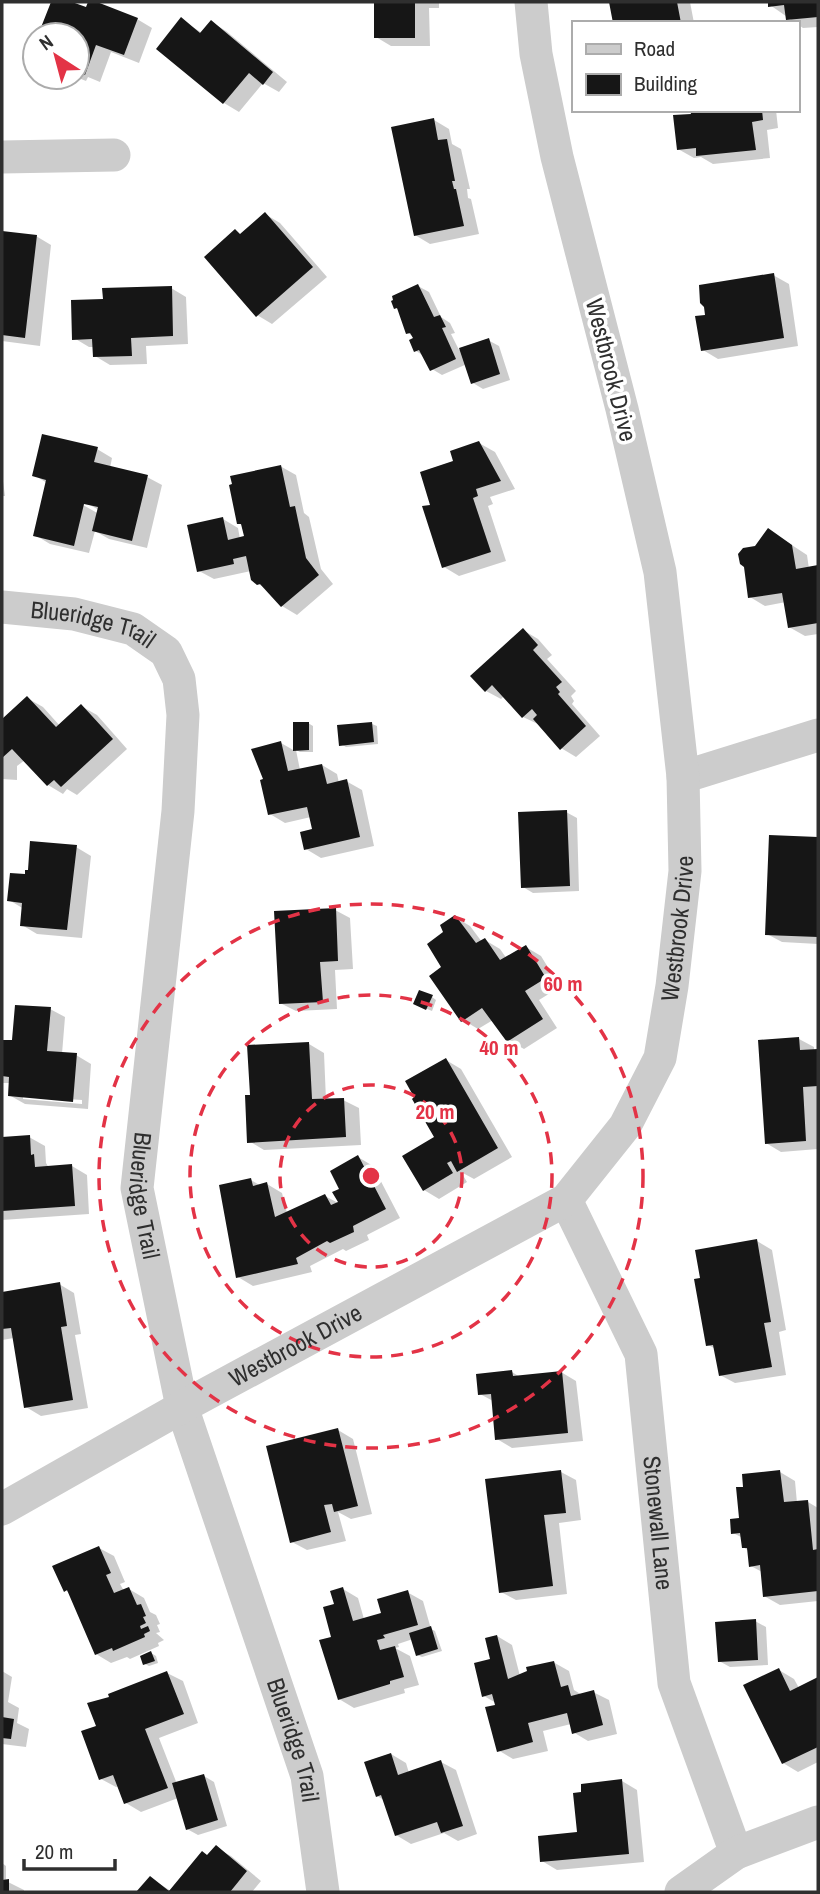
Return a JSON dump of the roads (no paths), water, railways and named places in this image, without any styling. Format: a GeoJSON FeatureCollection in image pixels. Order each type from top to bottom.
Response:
{"type":"FeatureCollection","features":[{"type":"Feature","properties":{"kind":"street","name":"Westbrook Drive"},"geometry":{"type":"LineString","coordinates":[[2,1508],[182,1407],[566,1200],[625,1126],[660,1058],[672,986],[685,871],[683,777],[660,572],[622,409],[556,157],[536,54],[530,2]]}},
{"type":"Feature","properties":{"kind":"street"},"geometry":{"type":"LineString","coordinates":[[2,157],[114,155]]}},
{"type":"Feature","properties":{"kind":"street","name":"Blueridge Trail"},"geometry":{"type":"LineString","coordinates":[[2,607],[74,614],[133,629],[166,652],[179,679],[183,715],[178,811],[137,1188],[182,1407],[307,1776],[323,1892]]}},
{"type":"Feature","properties":{"kind":"street"},"geometry":{"type":"LineString","coordinates":[[683,777],[818,735]]}},
{"type":"Feature","properties":{"kind":"street","name":"Stonewall Lane"},"geometry":{"type":"LineString","coordinates":[[566,1200],[641,1354],[674,1683],[736,1853]]}},
{"type":"Feature","properties":{"kind":"street"},"geometry":{"type":"LineString","coordinates":[[682,1892],[736,1853],[818,1822]]}}]}
